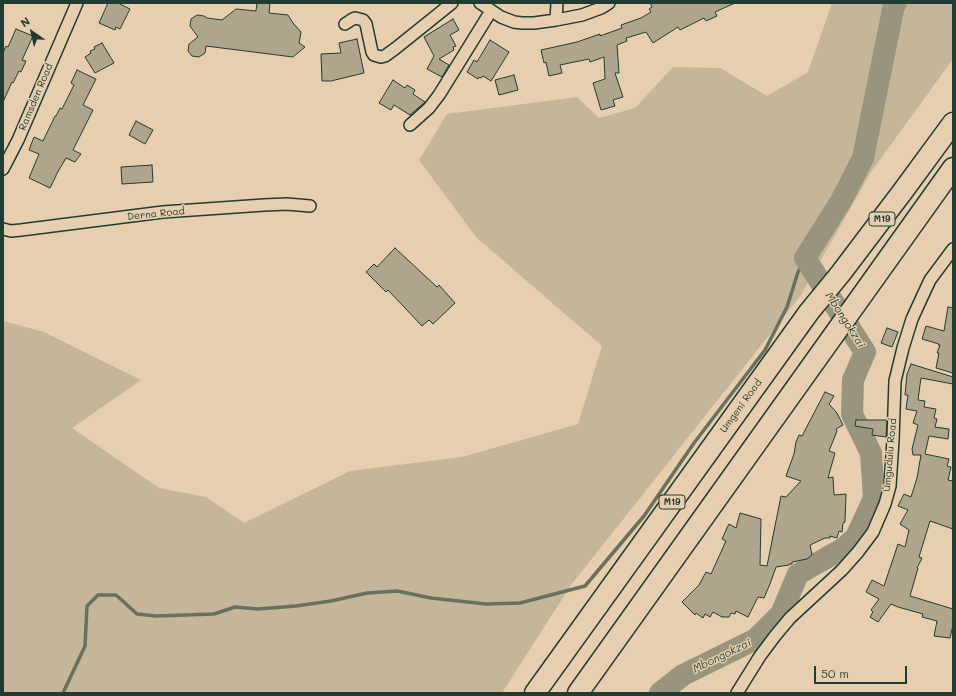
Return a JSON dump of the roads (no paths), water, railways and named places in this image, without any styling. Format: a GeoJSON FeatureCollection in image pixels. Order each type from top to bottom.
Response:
{"type":"FeatureCollection","features":[{"type":"Feature","properties":{"kind":"highway","name":"Umgeni Road"},"geometry":{"type":"LineString","coordinates":[[535,693],[809,312],[903,192],[953,123]]}},
{"type":"Feature","properties":{"kind":"highway","name":"M19"},"geometry":{"type":"LineString","coordinates":[[578,693],[953,168]]}},
{"type":"Feature","properties":{"kind":"street","name":"Ramsden Road"},"geometry":{"type":"LineString","coordinates":[[3,169],[18,140],[77,3]]}},
{"type":"Feature","properties":{"kind":"street"},"geometry":{"type":"LineString","coordinates":[[346,24],[355,18],[362,20],[366,24],[372,52],[374,55],[381,57],[385,56],[396,48],[452,3]]}},
{"type":"Feature","properties":{"kind":"street"},"geometry":{"type":"LineString","coordinates":[[480,3],[501,17],[514,22],[522,23],[534,23],[582,15],[601,8],[609,3]]}},
{"type":"Feature","properties":{"kind":"street"},"geometry":{"type":"LineString","coordinates":[[556,20],[557,3]]}},
{"type":"Feature","properties":{"kind":"street"},"geometry":{"type":"LineString","coordinates":[[410,125],[429,108],[439,95],[491,11]]}},
{"type":"Feature","properties":{"kind":"street","name":"Derna Road"},"geometry":{"type":"LineString","coordinates":[[3,229],[11,231],[21,230],[163,212],[287,204],[310,206]]}},
{"type":"Feature","properties":{"kind":"street","name":"Umgudulu Road"},"geometry":{"type":"LineString","coordinates":[[737,693],[760,656],[790,618],[842,570],[873,532],[885,504],[890,486],[896,381],[903,348],[912,319],[930,280],[953,249]]}},
{"type":"Feature","properties":{"kind":"waterway","name":"Mbongokzai"},"geometry":{"type":"LineString","coordinates":[[660,693],[683,675],[756,639],[781,614],[798,574],[844,548],[856,537],[874,498],[871,453],[852,414],[853,380],[865,352],[805,258],[841,201],[863,158],[894,5],[896,3]]}},
{"type":"Feature","properties":{"kind":"waterway"},"geometry":{"type":"LineString","coordinates":[[63,693],[85,646],[87,606],[98,595],[116,595],[137,614],[156,616],[214,614],[235,607],[258,609],[296,606],[331,601],[367,593],[397,591],[431,598],[486,604],[520,603],[585,586],[644,516],[694,443],[765,350],[787,307],[798,272],[805,258]]}}]}
